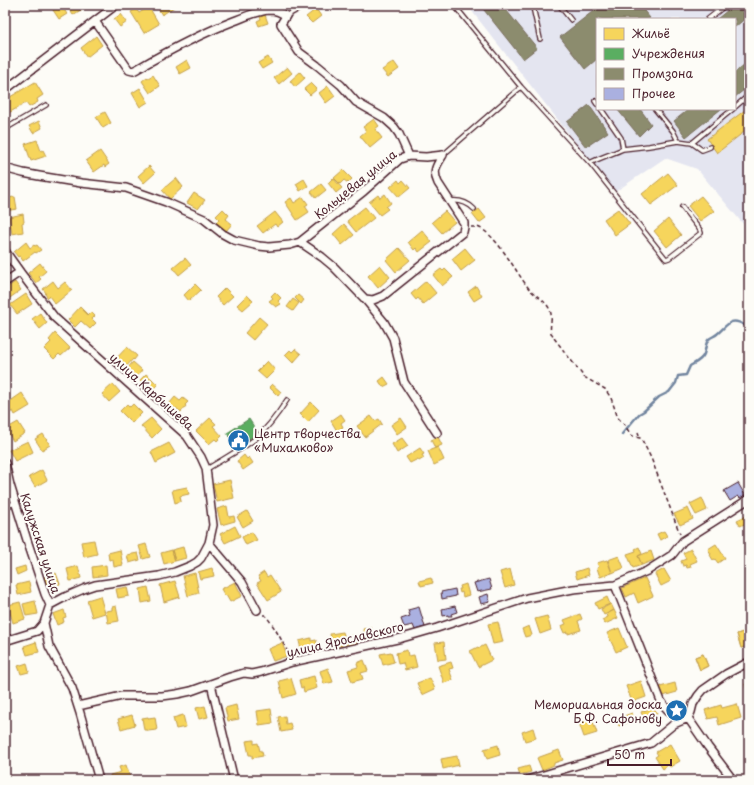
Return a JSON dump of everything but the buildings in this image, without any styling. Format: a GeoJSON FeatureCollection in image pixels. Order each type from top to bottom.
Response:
{"type":"FeatureCollection","features":[{"type":"Feature","properties":{"kind":"street"},"geometry":{"type":"LineString","coordinates":[[5,90],[116,5]]}},
{"type":"Feature","properties":{"kind":"street"},"geometry":{"type":"LineString","coordinates":[[95,21],[129,70],[133,71],[189,41],[251,14],[272,10],[286,16]]}},
{"type":"Feature","properties":{"kind":"street","name":"Кольцевая улица"},"geometry":{"type":"LineString","coordinates":[[5,167],[39,176],[126,188],[166,202],[204,219],[223,234],[234,240],[259,246],[290,245],[300,242],[364,191],[398,161],[409,156],[399,134],[388,121],[356,102],[341,85],[299,52],[281,24],[286,16]]}},
{"type":"Feature","properties":{"kind":"street"},"geometry":{"type":"LineString","coordinates":[[409,156],[426,157],[443,155]]}},
{"type":"Feature","properties":{"kind":"street"},"geometry":{"type":"LineString","coordinates":[[365,299],[373,300],[383,296],[462,233],[464,227],[463,220],[438,183],[435,174],[436,166],[443,155]]}},
{"type":"Feature","properties":{"kind":"street"},"geometry":{"type":"LineString","coordinates":[[300,242],[322,257],[334,268],[365,299],[390,330],[404,382],[437,433]]}},
{"type":"Feature","properties":{"kind":"street","name":"улица Карбышева"},"geometry":{"type":"LineString","coordinates":[[5,251],[55,318],[186,436],[201,457],[206,470],[213,525],[209,543],[199,560],[187,568],[159,576],[95,585],[70,594],[50,605]]}},
{"type":"Feature","properties":{"kind":"street"},"geometry":{"type":"LineString","coordinates":[[5,282],[20,272]]}},
{"type":"Feature","properties":{"kind":"street","name":"Калужская улица"},"geometry":{"type":"LineString","coordinates":[[5,463],[10,485],[39,577],[50,605]]}},
{"type":"Feature","properties":{"kind":"street","name":"улица Ярославского"},"geometry":{"type":"LineString","coordinates":[[78,706],[122,696],[162,696],[191,691],[244,673],[252,674],[292,662],[402,638],[437,628],[526,598],[573,589],[615,585],[646,571],[672,555],[683,541],[749,499]]}},
{"type":"Feature","properties":{"kind":"street"},"geometry":{"type":"LineString","coordinates":[[209,543],[242,582],[257,610]]}},
{"type":"Feature","properties":{"kind":"street"},"geometry":{"type":"LineString","coordinates":[[615,585],[661,700],[669,711],[680,717],[688,718],[733,780]]}},
{"type":"Feature","properties":{"kind":"street"},"geometry":{"type":"LineString","coordinates":[[5,641],[34,633],[39,629],[44,623],[50,605]]}},
{"type":"Feature","properties":{"kind":"street"},"geometry":{"type":"LineString","coordinates":[[44,623],[49,646],[72,688],[99,780]]}},
{"type":"Feature","properties":{"kind":"street"},"geometry":{"type":"LineString","coordinates":[[527,780],[648,745],[674,724],[688,718],[693,704],[703,690],[726,674],[749,662]]}},
{"type":"Feature","properties":{"kind":"street"},"geometry":{"type":"LineString","coordinates":[[211,684],[234,780]]}},
{"type":"Feature","properties":{"kind":"lane"},"geometry":{"type":"LineString","coordinates":[[286,16],[306,5]]}},
{"type":"Feature","properties":{"kind":"lane"},"geometry":{"type":"LineString","coordinates":[[454,5],[521,87],[590,163],[666,259],[701,233],[682,207]]}},
{"type":"Feature","properties":{"kind":"lane"},"geometry":{"type":"LineString","coordinates":[[531,5],[533,7],[540,39]]}},
{"type":"Feature","properties":{"kind":"lane"},"geometry":{"type":"LineString","coordinates":[[559,5],[571,20]]}},
{"type":"Feature","properties":{"kind":"lane"},"geometry":{"type":"LineString","coordinates":[[709,18],[726,5]]}},
{"type":"Feature","properties":{"kind":"lane"},"geometry":{"type":"LineString","coordinates":[[443,155],[521,87]]}},
{"type":"Feature","properties":{"kind":"lane"},"geometry":{"type":"LineString","coordinates":[[736,106],[749,95]]}},
{"type":"Feature","properties":{"kind":"lane"},"geometry":{"type":"LineString","coordinates":[[5,130],[46,106]]}},
{"type":"Feature","properties":{"kind":"lane"},"geometry":{"type":"LineString","coordinates":[[602,110],[621,138],[623,149]]}},
{"type":"Feature","properties":{"kind":"lane"},"geometry":{"type":"LineString","coordinates":[[656,110],[673,131],[678,141]]}},
{"type":"Feature","properties":{"kind":"lane"},"geometry":{"type":"LineString","coordinates":[[692,143],[732,110]]}},
{"type":"Feature","properties":{"kind":"lane"},"geometry":{"type":"LineString","coordinates":[[590,163],[623,149],[678,141],[692,143],[702,150],[710,147]]}},
{"type":"Feature","properties":{"kind":"lane"},"geometry":{"type":"LineString","coordinates":[[450,201],[464,202],[474,209]]}},
{"type":"Feature","properties":{"kind":"lane"},"geometry":{"type":"LineString","coordinates":[[206,470],[261,433],[287,400]]}},
{"type":"Feature","properties":{"kind":"lane"},"geometry":{"type":"LineString","coordinates":[[5,506],[16,503]]}},
{"type":"Feature","properties":{"kind":"path"},"geometry":{"type":"LineString","coordinates":[[464,227],[478,227],[487,233],[502,250],[527,287],[548,307],[551,313],[551,329],[554,338],[584,377],[605,389],[611,398],[618,418],[624,424],[630,435],[640,438]]}},
{"type":"Feature","properties":{"kind":"path"},"geometry":{"type":"LineString","coordinates":[[638,432],[651,458],[683,541]]}},
{"type":"Feature","properties":{"kind":"path"},"geometry":{"type":"LineString","coordinates":[[265,615],[278,633],[292,662]]}},
{"type":"Feature","properties":{"kind":"shaded area"},"geometry":{"type":"Polygon","coordinates":[[[467,5],[749,5],[749,231],[697,169],[665,158],[615,192],[467,5]]]}},
{"type":"Feature","properties":{"kind":"waterway"},"geometry":{"type":"LineString","coordinates":[[622,434],[639,414],[659,397],[669,392],[676,383],[678,376],[686,375],[690,366],[702,358],[709,339],[716,335],[729,323],[735,321],[744,325],[749,323]]}},
{"type":"Feature","properties":{"kind":"place","name":"Центр творчества «Михалково»"},"geometry":{"type":"Point","coordinates":[239,440]}},
{"type":"Feature","properties":{"kind":"place","name":"Мемориальная доска Б.Ф. Сафонову"},"geometry":{"type":"Point","coordinates":[677,711]}}]}
